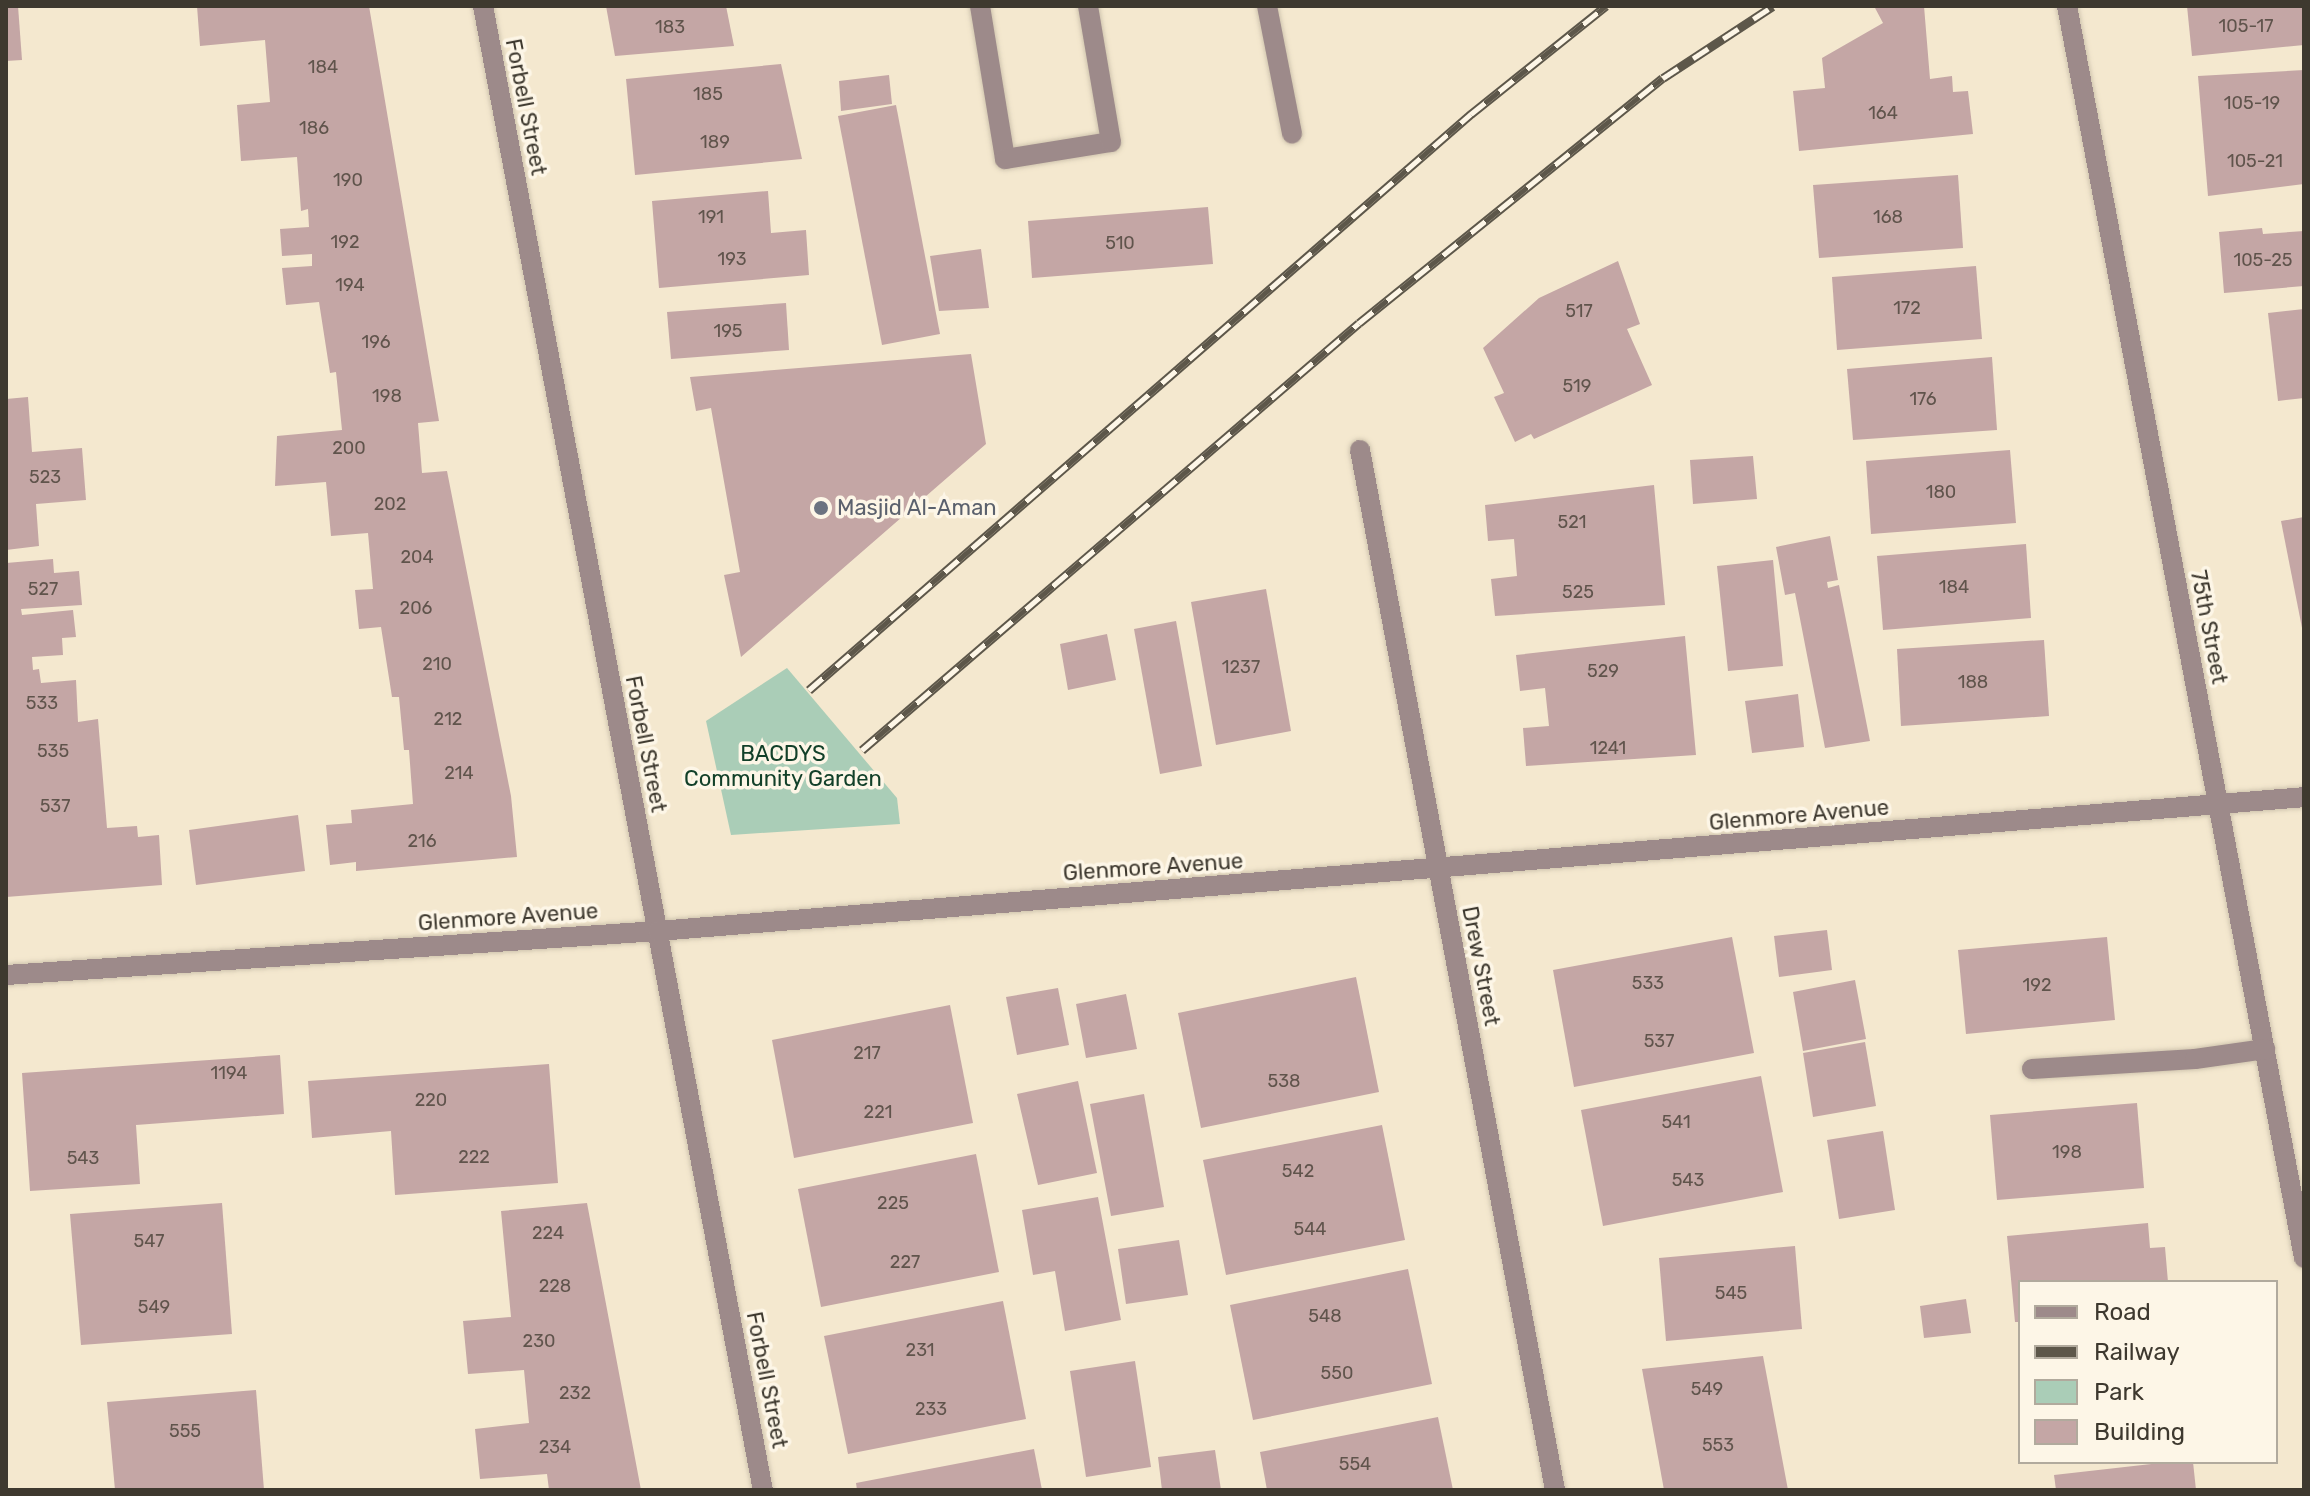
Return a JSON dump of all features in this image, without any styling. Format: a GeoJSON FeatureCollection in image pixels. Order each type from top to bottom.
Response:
{"type":"FeatureCollection","features":[{"type":"Feature","properties":{"kind":"street","name":"Forbell Street"},"geometry":{"type":"LineString","coordinates":[[483,6],[763,1490]]}},
{"type":"Feature","properties":{"kind":"street"},"geometry":{"type":"LineString","coordinates":[[980,6],[1005,159],[1111,142],[1088,6]]}},
{"type":"Feature","properties":{"kind":"street"},"geometry":{"type":"LineString","coordinates":[[1267,6],[1292,134]]}},
{"type":"Feature","properties":{"kind":"street","name":"75th Street"},"geometry":{"type":"LineString","coordinates":[[2067,6],[2304,1258]]}},
{"type":"Feature","properties":{"kind":"street","name":"Drew Street"},"geometry":{"type":"LineString","coordinates":[[1360,450],[1555,1490]]}},
{"type":"Feature","properties":{"kind":"street","name":"Glenmore Avenue"},"geometry":{"type":"LineString","coordinates":[[6,975],[658,931],[2304,797]]}},
{"type":"Feature","properties":{"kind":"street"},"geometry":{"type":"LineString","coordinates":[[2032,1069],[2195,1059],[2265,1049]]}},
{"type":"Feature","properties":{"kind":"green space","name":"BACDYS Community Garden"},"geometry":{"type":"Polygon","coordinates":[[[787,668],[897,798],[900,824],[731,835],[706,721],[787,668]]]}},
{"type":"Feature","properties":{"kind":"building"},"geometry":{"type":"Polygon","coordinates":[[[6,6],[18,6],[22,60],[6,61],[6,6]]]}},
{"type":"Feature","properties":{"kind":"building"},"geometry":{"type":"Polygon","coordinates":[[[197,6],[369,6],[439,421],[418,423],[422,473],[447,471],[511,796],[517,857],[356,871],[356,862],[330,865],[326,825],[352,823],[351,810],[413,804],[409,750],[404,750],[399,697],[392,697],[381,627],[359,629],[355,590],[373,589],[368,533],[331,536],[326,482],[275,486],[277,436],[342,430],[336,372],[330,373],[319,302],[286,305],[282,268],[312,266],[312,254],[282,256],[280,229],[309,227],[308,209],[301,211],[297,157],[241,161],[237,105],[270,102],[265,40],[200,46],[197,6]]]}},
{"type":"Feature","properties":{"kind":"building"},"geometry":{"type":"Polygon","coordinates":[[[606,6],[726,6],[734,46],[615,56],[606,6]]]}},
{"type":"Feature","properties":{"kind":"building"},"geometry":{"type":"Polygon","coordinates":[[[1874,6],[1924,6],[1930,79],[1952,76],[1953,92],[1968,91],[1973,134],[1799,151],[1793,91],[1825,88],[1822,58],[1883,23],[1874,6]]]}},
{"type":"Feature","properties":{"kind":"building"},"geometry":{"type":"Polygon","coordinates":[[[2187,6],[2304,6],[2304,45],[2192,56],[2187,6]]]}},
{"type":"Feature","properties":{"kind":"building"},"geometry":{"type":"Polygon","coordinates":[[[781,64],[802,159],[635,175],[626,79],[781,64]]]}},
{"type":"Feature","properties":{"kind":"building"},"geometry":{"type":"Polygon","coordinates":[[[2304,70],[2304,184],[2208,196],[2198,76],[2304,70]]]}},
{"type":"Feature","properties":{"kind":"building"},"geometry":{"type":"Polygon","coordinates":[[[889,75],[892,104],[841,111],[839,81],[889,75]]]}},
{"type":"Feature","properties":{"kind":"building"},"geometry":{"type":"Polygon","coordinates":[[[896,105],[940,334],[882,345],[838,116],[896,105]]]}},
{"type":"Feature","properties":{"kind":"building"},"geometry":{"type":"Polygon","coordinates":[[[1958,175],[1963,248],[1819,258],[1813,185],[1958,175]]]}},
{"type":"Feature","properties":{"kind":"building"},"geometry":{"type":"Polygon","coordinates":[[[768,191],[771,233],[806,230],[809,275],[659,288],[652,201],[768,191]]]}},
{"type":"Feature","properties":{"kind":"building"},"geometry":{"type":"Polygon","coordinates":[[[1208,207],[1213,264],[1032,278],[1028,221],[1208,207]]]}},
{"type":"Feature","properties":{"kind":"building"},"geometry":{"type":"Polygon","coordinates":[[[2262,228],[2263,234],[2304,231],[2304,286],[2224,293],[2219,232],[2262,228]]]}},
{"type":"Feature","properties":{"kind":"building"},"geometry":{"type":"Polygon","coordinates":[[[981,249],[989,308],[939,311],[930,256],[981,249]]]}},
{"type":"Feature","properties":{"kind":"building"},"geometry":{"type":"Polygon","coordinates":[[[1618,261],[1640,324],[1627,329],[1652,385],[1534,439],[1531,434],[1515,442],[1494,397],[1504,393],[1483,348],[1539,298],[1618,261]]]}},
{"type":"Feature","properties":{"kind":"building"},"geometry":{"type":"Polygon","coordinates":[[[1976,266],[1982,339],[1837,350],[1832,277],[1976,266]]]}},
{"type":"Feature","properties":{"kind":"building"},"geometry":{"type":"Polygon","coordinates":[[[786,303],[789,350],[671,359],[667,312],[786,303]]]}},
{"type":"Feature","properties":{"kind":"building"},"geometry":{"type":"Polygon","coordinates":[[[2304,309],[2304,398],[2278,401],[2268,313],[2304,309]]]}},
{"type":"Feature","properties":{"kind":"building","name":"Masjid Al-Aman"},"geometry":{"type":"Polygon","coordinates":[[[971,354],[986,444],[741,657],[724,575],[740,572],[711,408],[696,411],[690,377],[971,354]]]}},
{"type":"Feature","properties":{"kind":"building"},"geometry":{"type":"Polygon","coordinates":[[[1992,357],[1997,430],[1853,440],[1847,369],[1992,357]]]}},
{"type":"Feature","properties":{"kind":"building"},"geometry":{"type":"Polygon","coordinates":[[[28,397],[32,452],[82,448],[86,500],[36,504],[39,546],[6,550],[6,399],[28,397]]]}},
{"type":"Feature","properties":{"kind":"building"},"geometry":{"type":"Polygon","coordinates":[[[2010,450],[2016,523],[1871,534],[1866,461],[2010,450]]]}},
{"type":"Feature","properties":{"kind":"building"},"geometry":{"type":"Polygon","coordinates":[[[1753,456],[1757,499],[1693,504],[1690,460],[1753,456]]]}},
{"type":"Feature","properties":{"kind":"building"},"geometry":{"type":"Polygon","coordinates":[[[1654,485],[1665,605],[1495,616],[1491,579],[1517,576],[1514,539],[1488,541],[1485,505],[1654,485]]]}},
{"type":"Feature","properties":{"kind":"building"},"geometry":{"type":"Polygon","coordinates":[[[2304,517],[2304,633],[2303,633],[2281,521],[2304,517]]]}},
{"type":"Feature","properties":{"kind":"building"},"geometry":{"type":"Polygon","coordinates":[[[1830,536],[1838,580],[1827,582],[1828,588],[1839,585],[1870,741],[1825,748],[1795,593],[1785,595],[1776,547],[1830,536]]]}},
{"type":"Feature","properties":{"kind":"building"},"geometry":{"type":"Polygon","coordinates":[[[2026,544],[2031,618],[1883,630],[1877,556],[2026,544]]]}},
{"type":"Feature","properties":{"kind":"building"},"geometry":{"type":"Polygon","coordinates":[[[53,559],[54,573],[79,571],[82,605],[21,609],[22,615],[73,610],[76,637],[62,638],[63,655],[32,657],[33,670],[39,669],[41,683],[76,680],[78,722],[98,719],[107,828],[137,826],[138,837],[159,835],[162,885],[6,897],[6,563],[53,559]]]}},
{"type":"Feature","properties":{"kind":"building"},"geometry":{"type":"Polygon","coordinates":[[[1773,560],[1783,666],[1728,671],[1717,566],[1773,560]]]}},
{"type":"Feature","properties":{"kind":"building"},"geometry":{"type":"Polygon","coordinates":[[[1266,589],[1291,731],[1216,745],[1191,602],[1266,589]]]}},
{"type":"Feature","properties":{"kind":"building"},"geometry":{"type":"Polygon","coordinates":[[[1176,621],[1202,766],[1160,774],[1134,629],[1176,621]]]}},
{"type":"Feature","properties":{"kind":"building"},"geometry":{"type":"Polygon","coordinates":[[[1107,634],[1116,680],[1068,690],[1060,644],[1107,634]]]}},
{"type":"Feature","properties":{"kind":"building"},"geometry":{"type":"Polygon","coordinates":[[[1685,636],[1696,755],[1526,766],[1523,728],[1549,726],[1545,688],[1520,691],[1516,655],[1685,636]]]}},
{"type":"Feature","properties":{"kind":"building"},"geometry":{"type":"Polygon","coordinates":[[[2044,640],[2049,716],[1901,726],[1897,649],[2044,640]]]}},
{"type":"Feature","properties":{"kind":"building"},"geometry":{"type":"Polygon","coordinates":[[[1798,694],[1804,747],[1752,753],[1745,701],[1798,694]]]}},
{"type":"Feature","properties":{"kind":"building"},"geometry":{"type":"Polygon","coordinates":[[[298,815],[305,871],[196,885],[189,830],[298,815]]]}},
{"type":"Feature","properties":{"kind":"building"},"geometry":{"type":"Polygon","coordinates":[[[1827,930],[1832,970],[1779,977],[1774,936],[1827,930]]]}},
{"type":"Feature","properties":{"kind":"building"},"geometry":{"type":"Polygon","coordinates":[[[1732,937],[1754,1053],[1574,1087],[1553,970],[1732,937]]]}},
{"type":"Feature","properties":{"kind":"building"},"geometry":{"type":"Polygon","coordinates":[[[2107,937],[2115,1020],[1966,1034],[1958,950],[2107,937]]]}},
{"type":"Feature","properties":{"kind":"building"},"geometry":{"type":"Polygon","coordinates":[[[1356,977],[1379,1092],[1201,1128],[1178,1013],[1356,977]]]}},
{"type":"Feature","properties":{"kind":"building"},"geometry":{"type":"Polygon","coordinates":[[[1855,980],[1866,1039],[1803,1051],[1793,992],[1855,980]]]}},
{"type":"Feature","properties":{"kind":"building"},"geometry":{"type":"Polygon","coordinates":[[[1058,988],[1069,1045],[1017,1055],[1006,997],[1058,988]]]}},
{"type":"Feature","properties":{"kind":"building"},"geometry":{"type":"Polygon","coordinates":[[[1126,994],[1137,1049],[1086,1058],[1076,1004],[1126,994]]]}},
{"type":"Feature","properties":{"kind":"building"},"geometry":{"type":"Polygon","coordinates":[[[950,1005],[973,1123],[794,1158],[772,1040],[950,1005]]]}},
{"type":"Feature","properties":{"kind":"building"},"geometry":{"type":"Polygon","coordinates":[[[1865,1042],[1876,1106],[1813,1117],[1803,1053],[1865,1042]]]}},
{"type":"Feature","properties":{"kind":"building"},"geometry":{"type":"Polygon","coordinates":[[[280,1055],[284,1114],[136,1125],[140,1184],[30,1191],[22,1073],[280,1055]]]}},
{"type":"Feature","properties":{"kind":"building"},"geometry":{"type":"Polygon","coordinates":[[[549,1064],[558,1183],[395,1195],[391,1131],[312,1138],[308,1081],[549,1064]]]}},
{"type":"Feature","properties":{"kind":"building"},"geometry":{"type":"Polygon","coordinates":[[[1761,1076],[1783,1192],[1603,1226],[1581,1110],[1761,1076]]]}},
{"type":"Feature","properties":{"kind":"building"},"geometry":{"type":"Polygon","coordinates":[[[1078,1081],[1097,1173],[1038,1185],[1017,1094],[1078,1081]]]}},
{"type":"Feature","properties":{"kind":"building"},"geometry":{"type":"Polygon","coordinates":[[[1144,1094],[1164,1207],[1111,1216],[1090,1104],[1144,1094]]]}},
{"type":"Feature","properties":{"kind":"building"},"geometry":{"type":"Polygon","coordinates":[[[2137,1103],[2144,1188],[1997,1200],[1990,1115],[2137,1103]]]}},
{"type":"Feature","properties":{"kind":"building"},"geometry":{"type":"Polygon","coordinates":[[[1382,1125],[1405,1240],[1226,1275],[1203,1160],[1382,1125]]]}},
{"type":"Feature","properties":{"kind":"building"},"geometry":{"type":"Polygon","coordinates":[[[1883,1131],[1895,1210],[1839,1219],[1827,1140],[1883,1131]]]}},
{"type":"Feature","properties":{"kind":"building"},"geometry":{"type":"Polygon","coordinates":[[[976,1154],[999,1272],[821,1307],[798,1189],[976,1154]]]}},
{"type":"Feature","properties":{"kind":"building"},"geometry":{"type":"Polygon","coordinates":[[[1098,1197],[1121,1320],[1065,1331],[1055,1271],[1033,1275],[1022,1210],[1098,1197]]]}},
{"type":"Feature","properties":{"kind":"building"},"geometry":{"type":"Polygon","coordinates":[[[222,1203],[232,1334],[81,1345],[70,1214],[222,1203]]]}},
{"type":"Feature","properties":{"kind":"building"},"geometry":{"type":"Polygon","coordinates":[[[587,1203],[641,1490],[549,1490],[547,1474],[480,1479],[475,1429],[529,1423],[524,1370],[468,1374],[463,1321],[511,1317],[501,1211],[587,1203]]]}},
{"type":"Feature","properties":{"kind":"building"},"geometry":{"type":"Polygon","coordinates":[[[2148,1223],[2150,1248],[2165,1247],[2168,1280],[2018,1280],[2018,1322],[2015,1322],[2007,1236],[2148,1223]]]}},
{"type":"Feature","properties":{"kind":"building"},"geometry":{"type":"Polygon","coordinates":[[[1179,1240],[1188,1295],[1126,1304],[1118,1249],[1179,1240]]]}},
{"type":"Feature","properties":{"kind":"building"},"geometry":{"type":"Polygon","coordinates":[[[1795,1246],[1802,1329],[1666,1341],[1659,1258],[1795,1246]]]}},
{"type":"Feature","properties":{"kind":"building"},"geometry":{"type":"Polygon","coordinates":[[[1408,1269],[1432,1384],[1253,1420],[1230,1305],[1408,1269]]]}},
{"type":"Feature","properties":{"kind":"building"},"geometry":{"type":"Polygon","coordinates":[[[1966,1299],[1971,1333],[1924,1338],[1920,1306],[1966,1299]]]}},
{"type":"Feature","properties":{"kind":"building"},"geometry":{"type":"Polygon","coordinates":[[[1003,1301],[1026,1419],[848,1454],[824,1336],[1003,1301]]]}},
{"type":"Feature","properties":{"kind":"building"},"geometry":{"type":"Polygon","coordinates":[[[1763,1356],[1788,1490],[1664,1490],[1642,1369],[1763,1356]]]}},
{"type":"Feature","properties":{"kind":"building"},"geometry":{"type":"Polygon","coordinates":[[[1135,1361],[1151,1467],[1086,1477],[1070,1371],[1135,1361]]]}},
{"type":"Feature","properties":{"kind":"building"},"geometry":{"type":"Polygon","coordinates":[[[256,1390],[264,1490],[115,1490],[107,1402],[256,1390]]]}},
{"type":"Feature","properties":{"kind":"building"},"geometry":{"type":"Polygon","coordinates":[[[1438,1417],[1453,1490],[1267,1490],[1260,1452],[1438,1417]]]}},
{"type":"Feature","properties":{"kind":"building"},"geometry":{"type":"Polygon","coordinates":[[[1034,1449],[1042,1490],[857,1490],[856,1483],[1034,1449]]]}},
{"type":"Feature","properties":{"kind":"building"},"geometry":{"type":"Polygon","coordinates":[[[1215,1450],[1221,1490],[1162,1490],[1158,1457],[1215,1450]]]}},
{"type":"Feature","properties":{"kind":"building"},"geometry":{"type":"Polygon","coordinates":[[[2151,1464],[2193,1464],[2196,1490],[2056,1490],[2054,1475],[2151,1464]]]}},
{"type":"Feature","properties":{"kind":"railway"},"geometry":{"type":"LineString","coordinates":[[809,690],[1471,114],[1606,6]]}},
{"type":"Feature","properties":{"kind":"railway"},"geometry":{"type":"LineString","coordinates":[[862,750],[1359,323],[1663,78],[1773,6]]}},
{"type":"Feature","properties":{"kind":"place","name":"Masjid Al-Aman"},"geometry":{"type":"Point","coordinates":[821,508]}}]}
